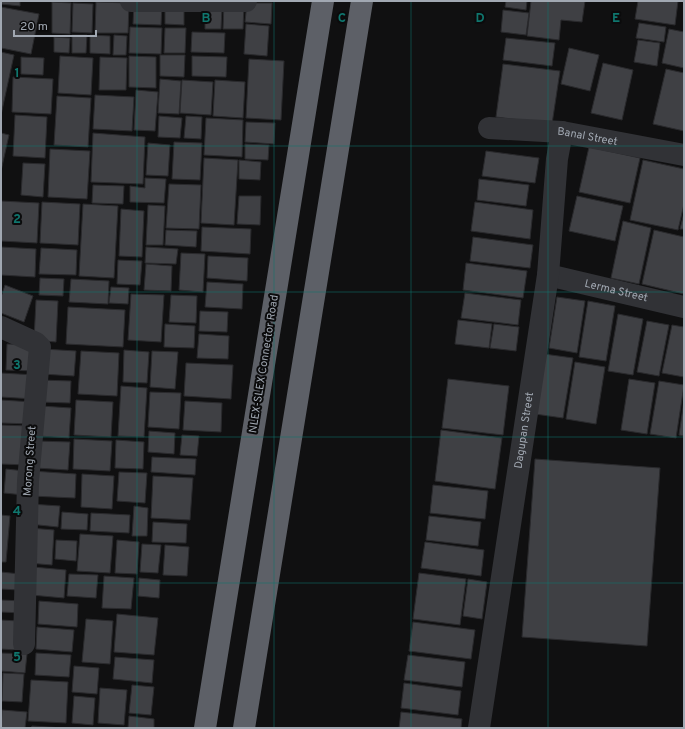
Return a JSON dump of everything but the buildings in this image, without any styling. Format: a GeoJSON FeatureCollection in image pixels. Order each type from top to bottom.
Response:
{"type":"FeatureCollection","features":[{"type":"Feature","properties":{"kind":"highway","name":"NLEX-SLEX Connector Road"},"geometry":{"type":"LineString","coordinates":[[205,728],[323,1]]}},
{"type":"Feature","properties":{"kind":"highway"},"geometry":{"type":"LineString","coordinates":[[244,728],[362,1]]}},
{"type":"Feature","properties":{"kind":"street"},"geometry":{"type":"LineString","coordinates":[[131,1],[246,1]]}},
{"type":"Feature","properties":{"kind":"street","name":"Banal Street"},"geometry":{"type":"LineString","coordinates":[[489,128],[562,132],[684,155]]}},
{"type":"Feature","properties":{"kind":"street","name":"Dagupan Street"},"geometry":{"type":"LineString","coordinates":[[479,728],[548,275],[557,159],[562,132]]}},
{"type":"Feature","properties":{"kind":"street","name":"Lerma Street"},"geometry":{"type":"LineString","coordinates":[[548,275],[684,307]]}},
{"type":"Feature","properties":{"kind":"street","name":"Morong Street"},"geometry":{"type":"LineString","coordinates":[[1,326],[39,345],[40,347],[28,481],[24,644]]}}]}
